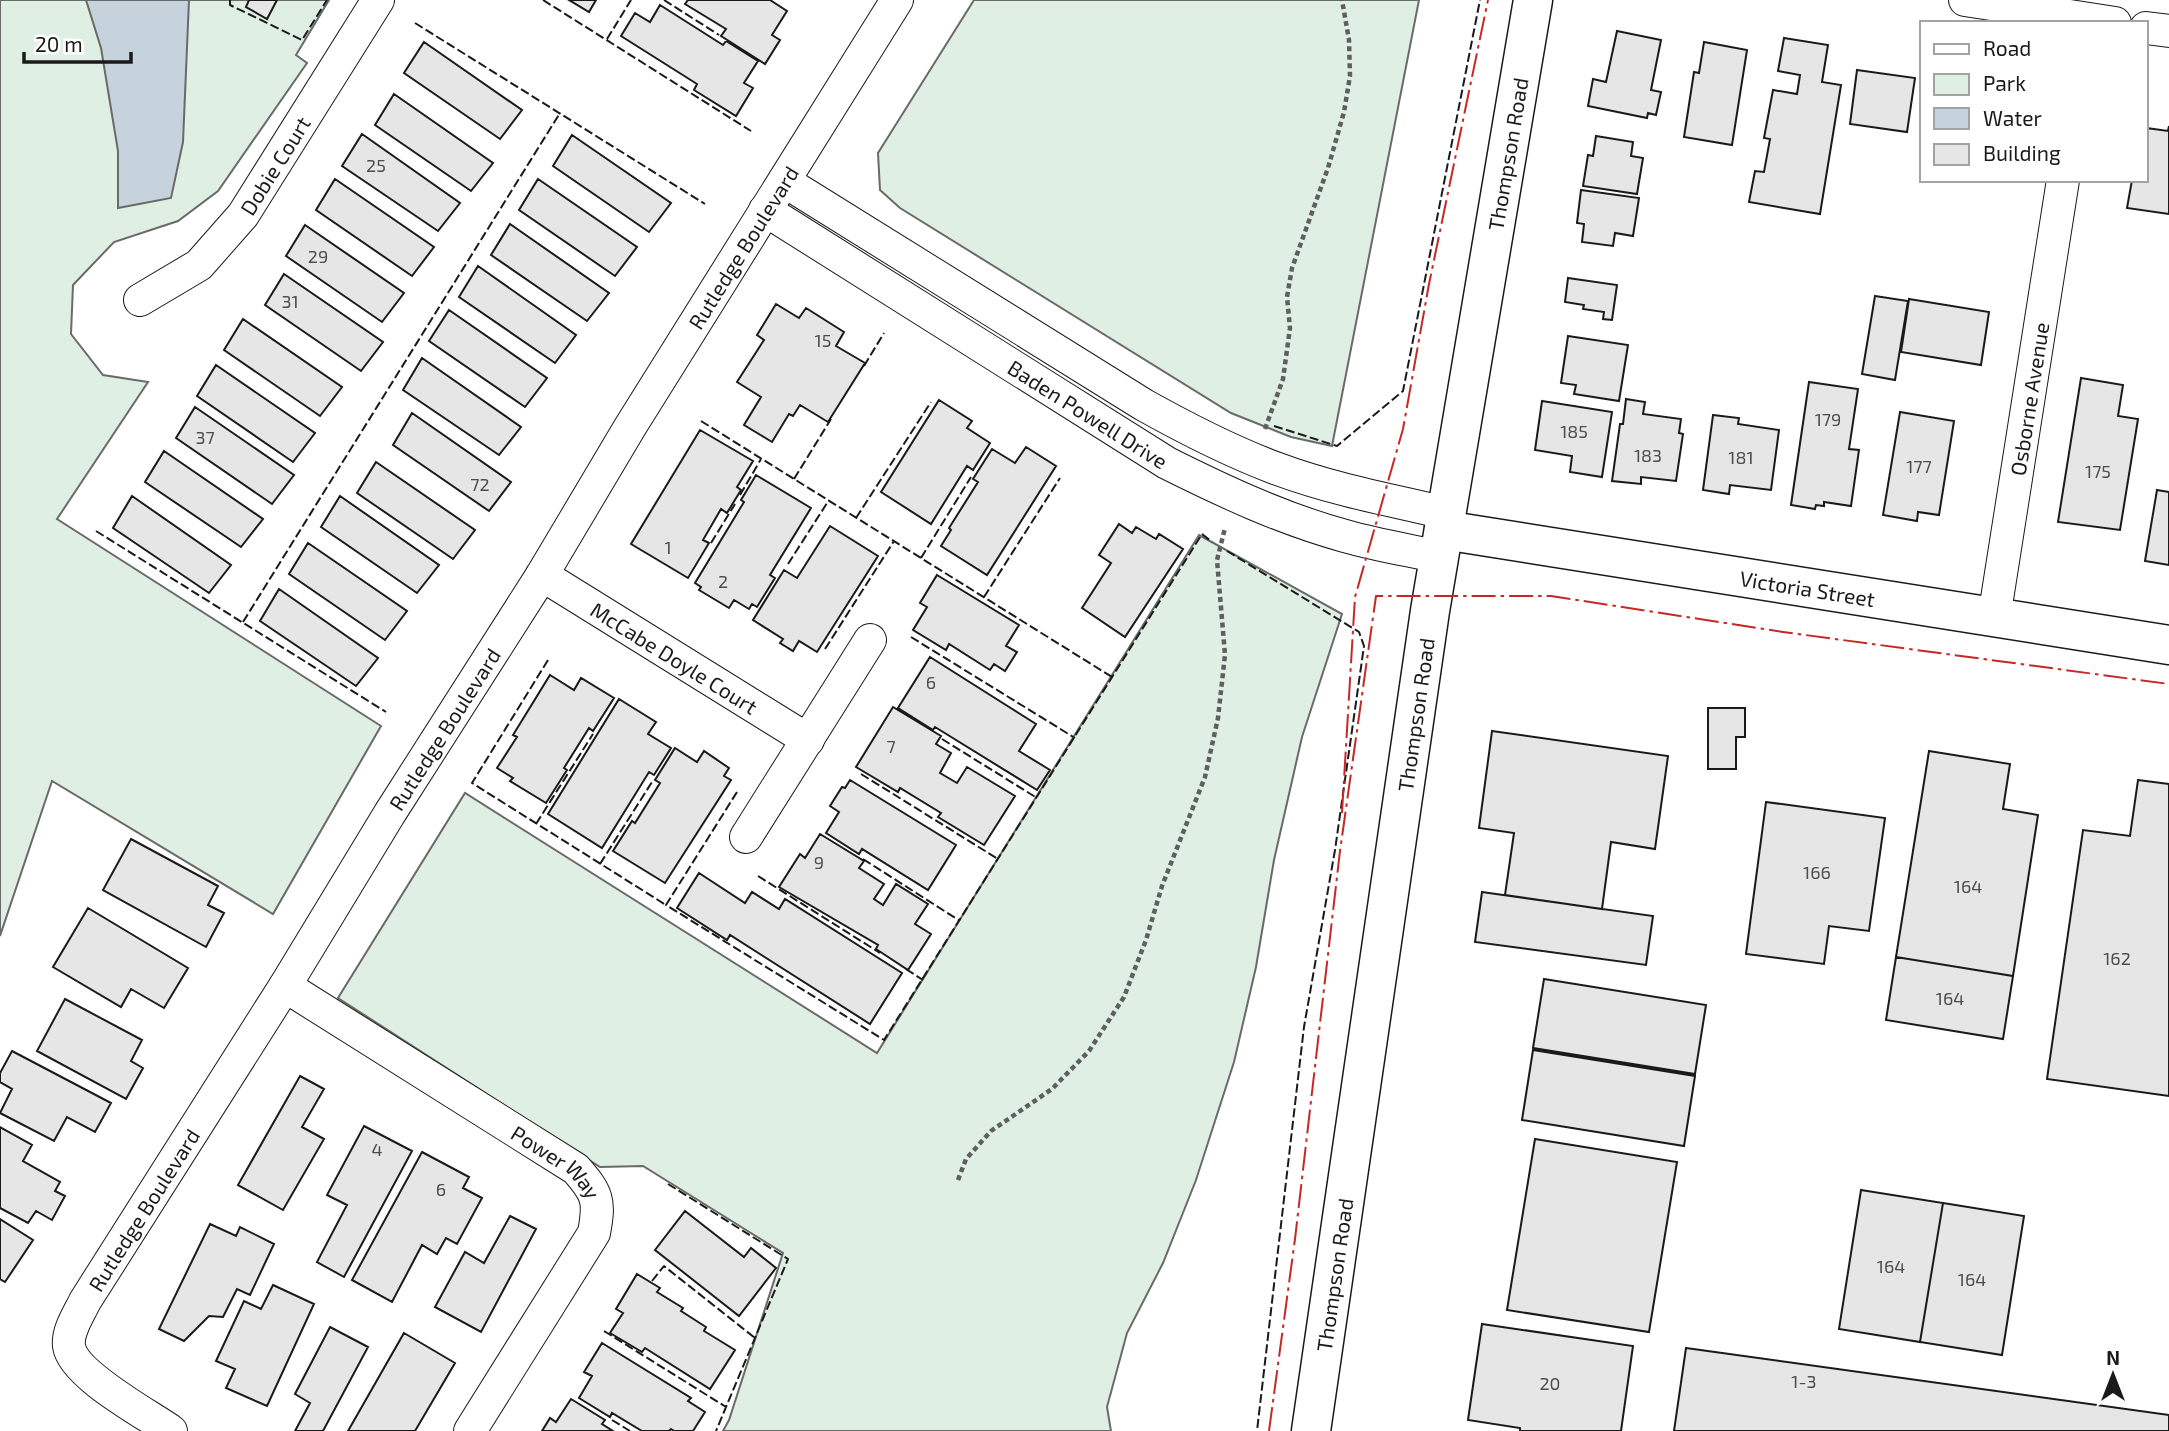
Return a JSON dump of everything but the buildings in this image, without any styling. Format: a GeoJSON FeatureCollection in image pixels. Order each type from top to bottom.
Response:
{"type":"FeatureCollection","features":[{"type":"Feature","properties":{"kind":"main road","name":"Thompson Road"},"geometry":{"type":"LineString","coordinates":[[1311,1431],[1444,533],[1533,0]]}},
{"type":"Feature","properties":{"kind":"main road","name":"Victoria Street"},"geometry":{"type":"LineString","coordinates":[[1444,533],[2169,645]]}},
{"type":"Feature","properties":{"kind":"street","name":"Dobie Court"},"geometry":{"type":"LineString","coordinates":[[140,300],[199,265],[243,215],[378,0]]}},
{"type":"Feature","properties":{"kind":"street","name":"Rutledge Boulevard"},"geometry":{"type":"LineString","coordinates":[[171,1431],[93,1380],[74,1358],[69,1346],[72,1328],[85,1301],[542,575],[630,426],[897,0]]}},
{"type":"Feature","properties":{"kind":"street"},"geometry":{"type":"LineString","coordinates":[[1965,0],[2095,16]]}},
{"type":"Feature","properties":{"kind":"street"},"geometry":{"type":"LineString","coordinates":[[2148,27],[2169,31]]}},
{"type":"Feature","properties":{"kind":"street","name":"Baden Powell Drive"},"geometry":{"type":"LineString","coordinates":[[784,181],[1144,405],[1203,437],[1253,459],[1368,496],[1444,533]]}},
{"type":"Feature","properties":{"kind":"street","name":"Osborne Avenue"},"geometry":{"type":"LineString","coordinates":[[1994,618],[2063,182]]}},
{"type":"Feature","properties":{"kind":"street","name":"Baden Powell Drive"},"geometry":{"type":"LineString","coordinates":[[765,210],[1140,447],[1236,496],[1343,536],[1444,533]]}},
{"type":"Feature","properties":{"kind":"street"},"geometry":{"type":"LineString","coordinates":[[857,268],[877,238]]}},
{"type":"Feature","properties":{"kind":"street","name":"McCabe Doyle Court"},"geometry":{"type":"LineString","coordinates":[[542,575],[808,740]]}},
{"type":"Feature","properties":{"kind":"street"},"geometry":{"type":"LineString","coordinates":[[746,837],[870,640]]}},
{"type":"Feature","properties":{"kind":"street","name":"Power Way"},"geometry":{"type":"LineString","coordinates":[[285,986],[576,1169],[592,1187],[599,1209],[594,1233],[470,1431]]}},
{"type":"Feature","properties":{"kind":"path"},"geometry":{"type":"LineString","coordinates":[[1283,379],[1290,328],[1287,297],[1292,268],[1328,168],[1344,111],[1350,76],[1349,40],[1342,0]]}},
{"type":"Feature","properties":{"kind":"path"},"geometry":{"type":"LineString","coordinates":[[958,1180],[967,1159],[991,1131],[1052,1089],[1089,1051],[1124,997],[1146,940],[1162,886],[1205,777],[1218,718],[1225,655],[1217,560],[1220,541],[1236,496]]}},
{"type":"Feature","properties":{"kind":"green space"},"geometry":{"type":"Polygon","coordinates":[[[0,0],[329,0],[296,55],[307,63],[218,191],[178,221],[114,242],[73,285],[71,334],[103,375],[148,382],[57,519],[381,726],[273,914],[52,781],[0,936],[0,0]]]}},
{"type":"Feature","properties":{"kind":"green space"},"geometry":{"type":"Polygon","coordinates":[[[974,0],[1419,0],[1332,446],[1291,437],[1231,413],[900,208],[880,190],[878,153],[974,0]]]}},
{"type":"Feature","properties":{"kind":"green space"},"geometry":{"type":"Polygon","coordinates":[[[1199,535],[1342,614],[1302,737],[1274,860],[1256,967],[1234,1062],[1196,1180],[1163,1263],[1127,1333],[1107,1407],[1111,1431],[723,1431],[729,1420],[783,1253],[643,1166],[600,1167],[338,998],[465,793],[877,1053],[1199,535]]]}},
{"type":"Feature","properties":{"kind":"water"},"geometry":{"type":"Polygon","coordinates":[[[86,0],[189,0],[183,142],[171,198],[118,208],[118,151],[101,48],[86,0]]]}},
{"type":"Feature","properties":{"kind":"fence"},"geometry":{"type":"LineString","coordinates":[[230,0],[230,5],[302,40],[327,0]]}},
{"type":"Feature","properties":{"kind":"fence"},"geometry":{"type":"LineString","coordinates":[[543,0],[751,131]]}},
{"type":"Feature","properties":{"kind":"fence"},"geometry":{"type":"LineString","coordinates":[[607,39],[631,0]]}},
{"type":"Feature","properties":{"kind":"fence"},"geometry":{"type":"LineString","coordinates":[[664,0],[719,35]]}},
{"type":"Feature","properties":{"kind":"fence"},"geometry":{"type":"LineString","coordinates":[[1274,426],[1337,446],[1403,391],[1480,0]]}},
{"type":"Feature","properties":{"kind":"fence"},"geometry":{"type":"LineString","coordinates":[[415,23],[705,204]]}},
{"type":"Feature","properties":{"kind":"fence"},"geometry":{"type":"LineString","coordinates":[[243,622],[560,113]]}},
{"type":"Feature","properties":{"kind":"fence"},"geometry":{"type":"LineString","coordinates":[[864,366],[884,333]]}},
{"type":"Feature","properties":{"kind":"fence"},"geometry":{"type":"LineString","coordinates":[[856,518],[931,402]]}},
{"type":"Feature","properties":{"kind":"fence"},"geometry":{"type":"LineString","coordinates":[[794,479],[831,419]]}},
{"type":"Feature","properties":{"kind":"fence"},"geometry":{"type":"LineString","coordinates":[[701,421],[1112,677]]}},
{"type":"Feature","properties":{"kind":"fence"},"geometry":{"type":"LineString","coordinates":[[740,495],[761,459]]}},
{"type":"Feature","properties":{"kind":"fence"},"geometry":{"type":"LineString","coordinates":[[921,558],[971,477]]}},
{"type":"Feature","properties":{"kind":"fence"},"geometry":{"type":"LineString","coordinates":[[984,597],[1060,478]]}},
{"type":"Feature","properties":{"kind":"fence"},"geometry":{"type":"LineString","coordinates":[[788,564],[829,500]]}},
{"type":"Feature","properties":{"kind":"fence"},"geometry":{"type":"LineString","coordinates":[[711,543],[735,504]]}},
{"type":"Feature","properties":{"kind":"fence"},"geometry":{"type":"LineString","coordinates":[[96,531],[386,712]]}},
{"type":"Feature","properties":{"kind":"fence"},"geometry":{"type":"LineString","coordinates":[[737,792],[666,905],[884,1040],[1202,534],[1212,542]]}},
{"type":"Feature","properties":{"kind":"fence"},"geometry":{"type":"LineString","coordinates":[[825,649],[894,541]]}},
{"type":"Feature","properties":{"kind":"fence"},"geometry":{"type":"LineString","coordinates":[[1227,551],[1359,632],[1364,646],[1335,850],[1304,1027],[1257,1431]]}},
{"type":"Feature","properties":{"kind":"fence"},"geometry":{"type":"LineString","coordinates":[[911,637],[1075,738]]}},
{"type":"Feature","properties":{"kind":"fence"},"geometry":{"type":"LineString","coordinates":[[548,660],[472,783],[666,905]]}},
{"type":"Feature","properties":{"kind":"fence"},"geometry":{"type":"LineString","coordinates":[[536,824],[593,734]]}},
{"type":"Feature","properties":{"kind":"fence"},"geometry":{"type":"LineString","coordinates":[[942,739],[1037,798]]}},
{"type":"Feature","properties":{"kind":"fence"},"geometry":{"type":"LineString","coordinates":[[861,774],[998,859]]}},
{"type":"Feature","properties":{"kind":"fence"},"geometry":{"type":"LineString","coordinates":[[600,864],[652,782]]}},
{"type":"Feature","properties":{"kind":"fence"},"geometry":{"type":"LineString","coordinates":[[863,859],[960,921]]}},
{"type":"Feature","properties":{"kind":"fence"},"geometry":{"type":"LineString","coordinates":[[758,876],[880,953]]}},
{"type":"Feature","properties":{"kind":"fence"},"geometry":{"type":"LineString","coordinates":[[906,969],[923,980]]}},
{"type":"Feature","properties":{"kind":"fence"},"geometry":{"type":"LineString","coordinates":[[668,1184],[788,1259],[716,1431]]}},
{"type":"Feature","properties":{"kind":"fence"},"geometry":{"type":"LineString","coordinates":[[652,1281],[664,1266],[755,1338]]}},
{"type":"Feature","properties":{"kind":"fence"},"geometry":{"type":"LineString","coordinates":[[604,1331],[726,1407]]}},
{"type":"Feature","properties":{"kind":"fence"},"geometry":{"type":"LineString","coordinates":[[612,1420],[630,1431]]}},
{"type":"Feature","properties":{"kind":"power"},"geometry":{"type":"LineString","coordinates":[[1342,813],[1355,597],[1403,429],[1429,284],[1488,0]]}},
{"type":"Feature","properties":{"kind":"power"},"geometry":{"type":"LineString","coordinates":[[1269,1431],[1295,1239],[1340,851],[1376,596],[1551,596],[1783,632],[2169,684]]}}]}
